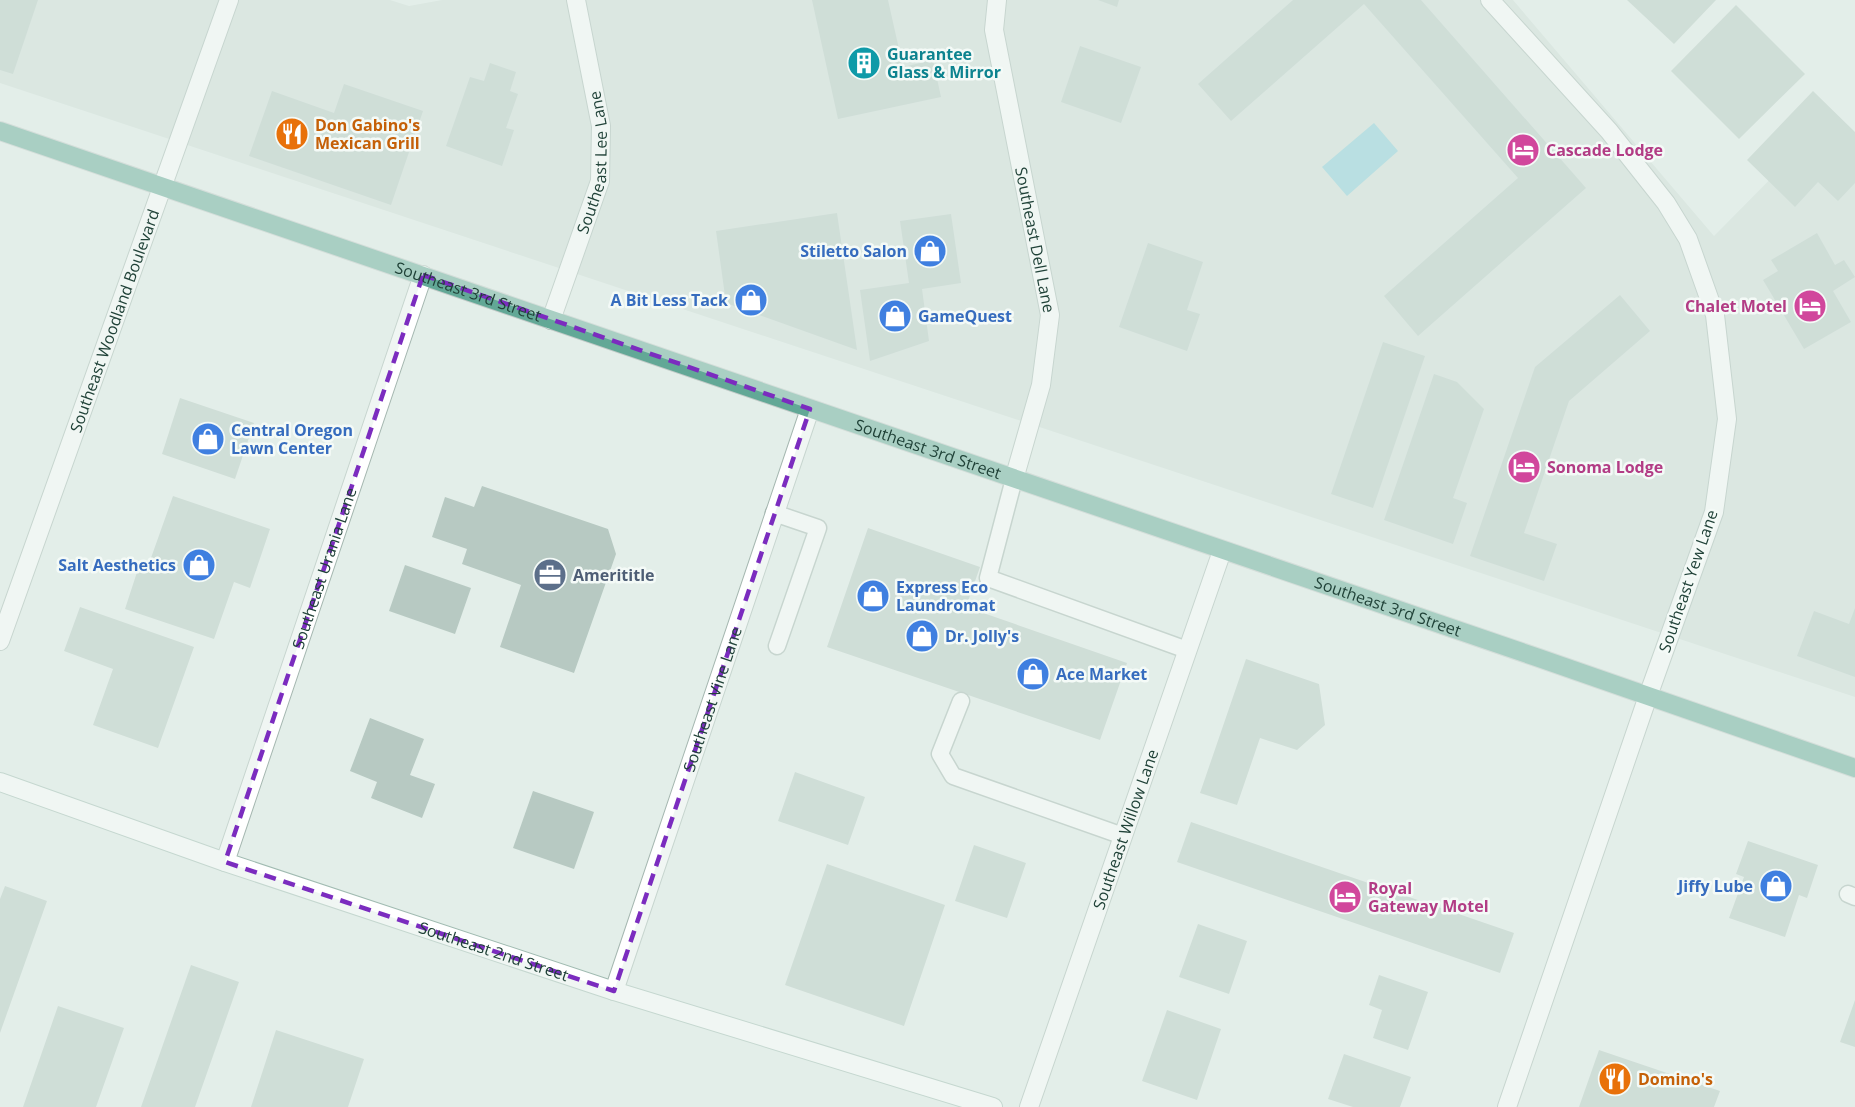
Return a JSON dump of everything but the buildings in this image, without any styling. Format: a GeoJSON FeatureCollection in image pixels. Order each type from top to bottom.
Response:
{"type":"FeatureCollection","features":[{"type":"Feature","properties":{"kind":"main road","name":"Southeast 3rd Street"},"geometry":{"type":"LineString","coordinates":[[0,131],[1855,768]]}},
{"type":"Feature","properties":{"kind":"street","name":"Southeast Woodland Boulevard"},"geometry":{"type":"LineString","coordinates":[[0,641],[229,0]]}},
{"type":"Feature","properties":{"kind":"street","name":"Southeast Lee Lane"},"geometry":{"type":"LineString","coordinates":[[551,320],[600,181],[601,126],[576,0]]}},
{"type":"Feature","properties":{"kind":"street","name":"Southeast Dell Lane"},"geometry":{"type":"LineString","coordinates":[[997,0],[994,30],[1050,315],[1041,386],[1014,479]]}},
{"type":"Feature","properties":{"kind":"street","name":"Southeast Yew Lane"},"geometry":{"type":"LineString","coordinates":[[1490,0],[1609,131],[1666,203],[1688,239],[1715,315],[1727,419],[1714,512],[1648,696],[1507,1107]]}},
{"type":"Feature","properties":{"kind":"street","name":"Southeast Urania Lane"},"geometry":{"type":"LineString","coordinates":[[225,862],[423,275]]}},
{"type":"Feature","properties":{"kind":"street","name":"Southeast Vine Lane"},"geometry":{"type":"LineString","coordinates":[[614,991],[810,409]]}},
{"type":"Feature","properties":{"kind":"street","name":"Southeast Willow Lane"},"geometry":{"type":"LineString","coordinates":[[1029,1107],[1222,550]]}},
{"type":"Feature","properties":{"kind":"street","name":"Southeast 2nd Street"},"geometry":{"type":"LineString","coordinates":[[0,782],[225,862],[614,991],[993,1107]]}},
{"type":"Feature","properties":{"kind":"lane"},"geometry":{"type":"LineString","coordinates":[[1014,479],[988,578],[1188,650]]}},
{"type":"Feature","properties":{"kind":"lane"},"geometry":{"type":"LineString","coordinates":[[774,513],[818,528],[777,646]]}},
{"type":"Feature","properties":{"kind":"lane"},"geometry":{"type":"LineString","coordinates":[[961,701],[940,754],[953,776],[1123,836]]}},
{"type":"Feature","properties":{"kind":"highlighted area"},"geometry":{"type":"Polygon","coordinates":[[[423,275],[810,409],[614,991],[225,862],[423,275]]]}},
{"type":"Feature","properties":{"kind":"shaded area"},"geometry":{"type":"Polygon","coordinates":[[[0,0],[390,0],[409,6],[442,0],[1513,0],[1714,236],[1799,150],[1855,168],[1855,697],[0,83],[0,0]]]}},
{"type":"Feature","properties":{"kind":"water"},"geometry":{"type":"Polygon","coordinates":[[[1374,123],[1398,151],[1347,196],[1322,167],[1374,123]]]}},
{"type":"Feature","properties":{"kind":"place","name":"Guarantee Glass & Mirror"},"geometry":{"type":"Point","coordinates":[864,63]}},
{"type":"Feature","properties":{"kind":"place","name":"Don Gabino's Mexican Grill"},"geometry":{"type":"Point","coordinates":[292,134]}},
{"type":"Feature","properties":{"kind":"place","name":"Cascade Lodge"},"geometry":{"type":"Point","coordinates":[1523,150]}},
{"type":"Feature","properties":{"kind":"place","name":"Stiletto Salon"},"geometry":{"type":"Point","coordinates":[930,251]}},
{"type":"Feature","properties":{"kind":"place","name":"A Bit Less Tack"},"geometry":{"type":"Point","coordinates":[751,300]}},
{"type":"Feature","properties":{"kind":"place","name":"Chalet Motel"},"geometry":{"type":"Point","coordinates":[1810,306]}},
{"type":"Feature","properties":{"kind":"place","name":"GameQuest"},"geometry":{"type":"Point","coordinates":[895,316]}},
{"type":"Feature","properties":{"kind":"place","name":"Central Oregon Lawn Center"},"geometry":{"type":"Point","coordinates":[208,439]}},
{"type":"Feature","properties":{"kind":"place","name":"Sonoma Lodge"},"geometry":{"type":"Point","coordinates":[1524,467]}},
{"type":"Feature","properties":{"kind":"place","name":"Salt Aesthetics"},"geometry":{"type":"Point","coordinates":[199,565]}},
{"type":"Feature","properties":{"kind":"place","name":"Amerititle"},"geometry":{"type":"Point","coordinates":[550,575]}},
{"type":"Feature","properties":{"kind":"place","name":"Express Eco Laundromat"},"geometry":{"type":"Point","coordinates":[873,596]}},
{"type":"Feature","properties":{"kind":"place","name":"Dr. Jolly's"},"geometry":{"type":"Point","coordinates":[922,636]}},
{"type":"Feature","properties":{"kind":"place","name":"Ace Market"},"geometry":{"type":"Point","coordinates":[1033,674]}},
{"type":"Feature","properties":{"kind":"place","name":"Jiffy Lube"},"geometry":{"type":"Point","coordinates":[1776,886]}},
{"type":"Feature","properties":{"kind":"place","name":"Royal Gateway Motel"},"geometry":{"type":"Point","coordinates":[1345,897]}},
{"type":"Feature","properties":{"kind":"place","name":"Domino's"},"geometry":{"type":"Point","coordinates":[1615,1079]}}]}
